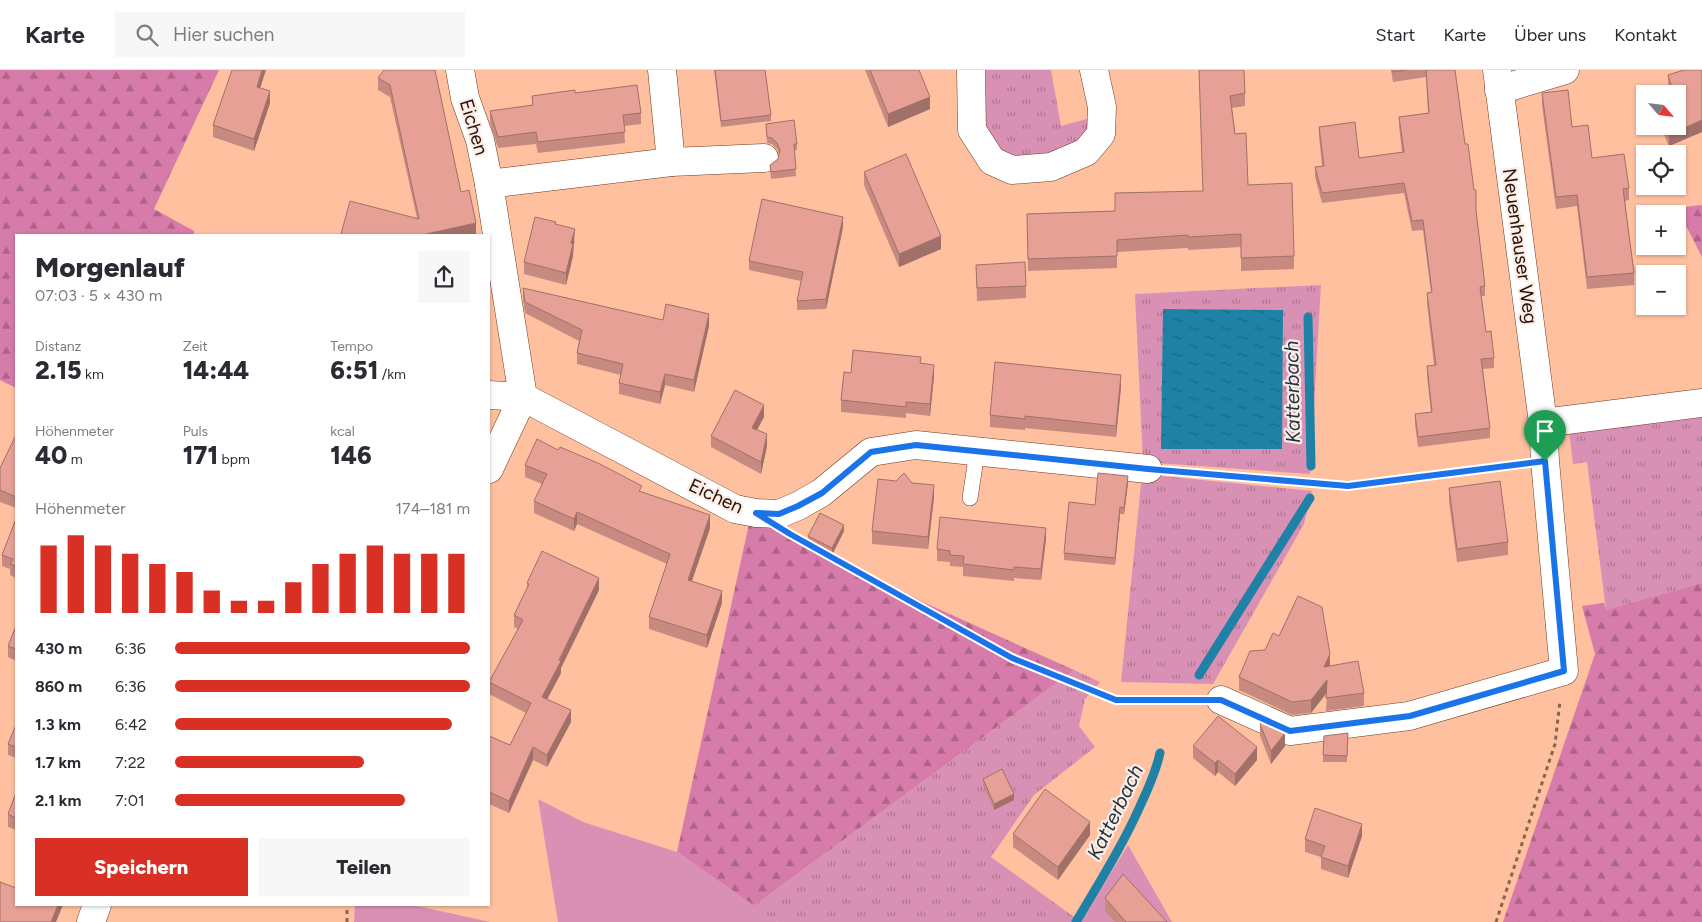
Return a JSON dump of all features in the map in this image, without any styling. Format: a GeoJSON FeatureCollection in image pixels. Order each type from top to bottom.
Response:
{"type":"FeatureCollection","features":[{"type":"Feature","properties":{"kind":"street","name":"Eichen"},"geometry":{"type":"LineString","coordinates":[[460,70],[464,98],[480,140],[489,184],[524,397]]}},
{"type":"Feature","properties":{"kind":"street"},"geometry":{"type":"LineString","coordinates":[[662,70],[671,162]]}},
{"type":"Feature","properties":{"kind":"street"},"geometry":{"type":"LineString","coordinates":[[971,70],[972,130],[992,161],[1012,170],[1051,167],[1086,152],[1101,134],[1102,108],[1094,70]]}},
{"type":"Feature","properties":{"kind":"street"},"geometry":{"type":"LineString","coordinates":[[1498,80],[1565,70]]}},
{"type":"Feature","properties":{"kind":"street","name":"Neuenhauser Weg"},"geometry":{"type":"LineString","coordinates":[[1498,80],[1544,423],[1545,461],[1564,671]]}},
{"type":"Feature","properties":{"kind":"street"},"geometry":{"type":"LineString","coordinates":[[489,184],[671,162],[764,158]]}},
{"type":"Feature","properties":{"kind":"street","name":"Eichen"},"geometry":{"type":"LineString","coordinates":[[490,395],[524,397],[735,509],[756,513],[779,514],[798,506],[822,493],[871,452],[916,445],[1148,469]]}},
{"type":"Feature","properties":{"kind":"street"},"geometry":{"type":"LineString","coordinates":[[490,467],[524,397]]}},
{"type":"Feature","properties":{"kind":"street"},"geometry":{"type":"LineString","coordinates":[[1544,423],[1702,403]]}},
{"type":"Feature","properties":{"kind":"street"},"geometry":{"type":"LineString","coordinates":[[1221,700],[1290,731],[1410,716],[1564,671]]}},
{"type":"Feature","properties":{"kind":"street"},"geometry":{"type":"LineString","coordinates":[[91,922],[97,906]]}},
{"type":"Feature","properties":{"kind":"lane"},"geometry":{"type":"LineString","coordinates":[[970,498],[977,452]]}},
{"type":"Feature","properties":{"kind":"path"},"geometry":{"type":"LineString","coordinates":[[1148,469],[1348,486],[1545,461]]}},
{"type":"Feature","properties":{"kind":"path"},"geometry":{"type":"LineString","coordinates":[[756,513],[798,539],[1012,658],[1116,700],[1221,700]]}},
{"type":"Feature","properties":{"kind":"path"},"geometry":{"type":"LineString","coordinates":[[1496,922],[1555,744],[1564,671]]}},
{"type":"Feature","properties":{"kind":"path"},"geometry":{"type":"LineString","coordinates":[[346,922],[348,906]]}},
{"type":"Feature","properties":{"kind":"green space"},"geometry":{"type":"Polygon","coordinates":[[[0,70],[219,70],[154,209],[194,231],[194,234],[15,234],[15,388],[0,380],[0,70]]]}},
{"type":"Feature","properties":{"kind":"green space"},"geometry":{"type":"Polygon","coordinates":[[[986,70],[1051,70],[1061,126],[1090,118],[1087,131],[1069,149],[1023,159],[1004,154],[986,127],[986,70]]]}},
{"type":"Feature","properties":{"kind":"green space"},"geometry":{"type":"Polygon","coordinates":[[[1702,206],[1702,257],[1686,226],[1686,207],[1702,206]]]}},
{"type":"Feature","properties":{"kind":"green space"},"geometry":{"type":"Polygon","coordinates":[[[1321,285],[1310,474],[1143,462],[1135,294],[1321,285]]]}},
{"type":"Feature","properties":{"kind":"green space"},"geometry":{"type":"Polygon","coordinates":[[[1702,414],[1702,583],[1606,610],[1587,462],[1573,464],[1569,431],[1702,414]]]}},
{"type":"Feature","properties":{"kind":"green space"},"geometry":{"type":"Polygon","coordinates":[[[1142,474],[1312,491],[1304,524],[1213,684],[1121,682],[1142,474]]]}},
{"type":"Feature","properties":{"kind":"green space"},"geometry":{"type":"Polygon","coordinates":[[[749,524],[779,526],[925,603],[1074,670],[754,906],[677,852],[749,524]]]}},
{"type":"Feature","properties":{"kind":"green space"},"geometry":{"type":"Polygon","coordinates":[[[1702,583],[1702,922],[1503,922],[1595,654],[1582,606],[1604,603],[1606,610],[1702,583]]]}},
{"type":"Feature","properties":{"kind":"green space"},"geometry":{"type":"Polygon","coordinates":[[[1074,670],[1100,682],[1085,699],[1079,726],[1095,747],[1034,795],[991,857],[1081,922],[778,922],[754,906],[1074,670]]]}},
{"type":"Feature","properties":{"kind":"green space"},"geometry":{"type":"Polygon","coordinates":[[[538,799],[583,822],[677,852],[778,922],[558,922],[538,799]]]}},
{"type":"Feature","properties":{"kind":"green space"},"geometry":{"type":"Polygon","coordinates":[[[1128,845],[1172,922],[1081,922],[1128,845]]]}},
{"type":"Feature","properties":{"kind":"green space"},"geometry":{"type":"Polygon","coordinates":[[[355,906],[418,906],[490,922],[354,922],[355,906]]]}},
{"type":"Feature","properties":{"kind":"water"},"geometry":{"type":"Polygon","coordinates":[[[1163,309],[1283,310],[1282,449],[1161,449],[1163,309]]]}},
{"type":"Feature","properties":{"kind":"building"},"geometry":{"type":"Polygon","coordinates":[[[232,70],[262,70],[257,87],[270,91],[254,139],[213,125],[232,70]]]}},
{"type":"Feature","properties":{"kind":"building"},"geometry":{"type":"Polygon","coordinates":[[[384,70],[435,70],[461,192],[469,190],[476,223],[426,234],[341,234],[350,201],[419,219],[390,85],[378,78],[384,70]]]}},
{"type":"Feature","properties":{"kind":"building"},"geometry":{"type":"Polygon","coordinates":[[[715,70],[765,70],[771,115],[721,121],[715,70]]]}},
{"type":"Feature","properties":{"kind":"building"},"geometry":{"type":"Polygon","coordinates":[[[870,70],[919,70],[930,97],[888,114],[870,70]]]}},
{"type":"Feature","properties":{"kind":"building"},"geometry":{"type":"Polygon","coordinates":[[[1199,70],[1244,70],[1245,93],[1230,96],[1235,134],[1246,133],[1248,185],[1292,183],[1294,256],[1241,258],[1241,234],[1188,237],[1188,235],[1117,240],[1117,256],[1028,259],[1027,214],[1115,211],[1115,193],[1203,191],[1199,70]]]}},
{"type":"Feature","properties":{"kind":"building"},"geometry":{"type":"Polygon","coordinates":[[[1426,70],[1455,70],[1465,144],[1468,144],[1474,190],[1476,190],[1476,210],[1485,286],[1480,287],[1486,332],[1491,331],[1494,358],[1481,359],[1490,428],[1418,437],[1415,414],[1432,412],[1427,366],[1436,365],[1427,293],[1432,292],[1423,220],[1412,221],[1404,183],[1322,193],[1315,167],[1324,166],[1319,127],[1355,122],[1359,158],[1404,152],[1399,117],[1429,113],[1426,70]]]}},
{"type":"Feature","properties":{"kind":"building"},"geometry":{"type":"Polygon","coordinates":[[[1684,70],[1702,70],[1702,120],[1686,127],[1686,85],[1671,85],[1668,75],[1684,70]]]}},
{"type":"Feature","properties":{"kind":"building"},"geometry":{"type":"Polygon","coordinates":[[[637,85],[641,113],[623,115],[625,132],[538,142],[536,132],[498,137],[490,111],[533,105],[532,96],[637,85]]]}},
{"type":"Feature","properties":{"kind":"building"},"geometry":{"type":"Polygon","coordinates":[[[1568,90],[1572,127],[1588,125],[1592,158],[1624,154],[1629,188],[1623,189],[1634,273],[1587,277],[1577,195],[1556,197],[1542,93],[1568,90]]]}},
{"type":"Feature","properties":{"kind":"building"},"geometry":{"type":"Polygon","coordinates":[[[794,120],[797,144],[794,144],[796,169],[771,172],[770,165],[778,159],[780,150],[772,138],[767,137],[766,124],[794,120]]]}},
{"type":"Feature","properties":{"kind":"building"},"geometry":{"type":"Polygon","coordinates":[[[906,154],[941,236],[899,254],[864,172],[906,154]]]}},
{"type":"Feature","properties":{"kind":"building"},"geometry":{"type":"Polygon","coordinates":[[[762,199],[843,217],[826,299],[797,301],[803,272],[749,261],[762,199]]]}},
{"type":"Feature","properties":{"kind":"building"},"geometry":{"type":"Polygon","coordinates":[[[535,217],[575,229],[566,273],[524,262],[535,217]]]}},
{"type":"Feature","properties":{"kind":"building"},"geometry":{"type":"Polygon","coordinates":[[[1025,262],[1026,286],[977,288],[976,265],[1025,262]]]}},
{"type":"Feature","properties":{"kind":"building"},"geometry":{"type":"Polygon","coordinates":[[[523,288],[663,320],[666,304],[709,314],[694,380],[665,374],[660,392],[619,383],[623,364],[577,353],[582,330],[525,302],[523,288]]]}},
{"type":"Feature","properties":{"kind":"building"},"geometry":{"type":"Polygon","coordinates":[[[853,350],[921,357],[920,363],[934,365],[930,404],[906,402],[906,407],[841,400],[844,372],[851,373],[853,350]]]}},
{"type":"Feature","properties":{"kind":"building"},"geometry":{"type":"Polygon","coordinates":[[[995,362],[1121,375],[1116,426],[1025,416],[1025,419],[990,415],[995,362]]]}},
{"type":"Feature","properties":{"kind":"building"},"geometry":{"type":"Polygon","coordinates":[[[735,390],[764,405],[752,428],[767,434],[761,462],[711,436],[735,390]]]}},
{"type":"Feature","properties":{"kind":"building"},"geometry":{"type":"Polygon","coordinates":[[[15,437],[15,497],[0,490],[0,468],[15,437]]]}},
{"type":"Feature","properties":{"kind":"building"},"geometry":{"type":"Polygon","coordinates":[[[537,439],[558,450],[560,447],[600,464],[642,486],[639,491],[710,515],[688,580],[722,591],[707,635],[649,617],[670,554],[577,512],[574,519],[534,501],[547,474],[525,465],[537,439]]]}},
{"type":"Feature","properties":{"kind":"building"},"geometry":{"type":"Polygon","coordinates":[[[904,473],[912,483],[934,485],[928,537],[872,531],[878,479],[896,481],[904,473]]]}},
{"type":"Feature","properties":{"kind":"building"},"geometry":{"type":"Polygon","coordinates":[[[1098,473],[1128,476],[1124,508],[1120,507],[1115,558],[1064,553],[1069,502],[1095,505],[1098,473]]]}},
{"type":"Feature","properties":{"kind":"building"},"geometry":{"type":"Polygon","coordinates":[[[1500,481],[1508,542],[1457,549],[1449,488],[1500,481]]]}},
{"type":"Feature","properties":{"kind":"building"},"geometry":{"type":"Polygon","coordinates":[[[820,513],[844,525],[832,548],[808,536],[820,513]]]}},
{"type":"Feature","properties":{"kind":"building"},"geometry":{"type":"Polygon","coordinates":[[[940,517],[1046,528],[1041,569],[1014,567],[1014,570],[963,564],[964,556],[950,555],[950,551],[937,549],[940,517]]]}},
{"type":"Feature","properties":{"kind":"building"},"geometry":{"type":"Polygon","coordinates":[[[15,522],[15,566],[10,564],[13,559],[2,555],[15,522]]]}},
{"type":"Feature","properties":{"kind":"building"},"geometry":{"type":"Polygon","coordinates":[[[542,551],[599,578],[559,660],[561,661],[542,697],[571,710],[547,755],[533,747],[509,801],[490,792],[490,736],[510,745],[531,703],[490,682],[490,680],[523,620],[514,615],[529,584],[527,583],[542,551]]]}},
{"type":"Feature","properties":{"kind":"building"},"geometry":{"type":"Polygon","coordinates":[[[1298,596],[1322,607],[1330,654],[1324,667],[1358,661],[1364,693],[1326,698],[1327,680],[1311,700],[1292,702],[1239,677],[1250,651],[1265,650],[1273,633],[1279,636],[1298,596]]]}},
{"type":"Feature","properties":{"kind":"building"},"geometry":{"type":"Polygon","coordinates":[[[15,628],[15,649],[8,646],[15,628]]]}},
{"type":"Feature","properties":{"kind":"building"},"geometry":{"type":"Polygon","coordinates":[[[1218,716],[1257,747],[1235,774],[1218,760],[1215,763],[1193,746],[1218,716]]]}},
{"type":"Feature","properties":{"kind":"building"},"geometry":{"type":"Polygon","coordinates":[[[1260,724],[1285,733],[1271,751],[1260,724]]]}},
{"type":"Feature","properties":{"kind":"building"},"geometry":{"type":"Polygon","coordinates":[[[15,727],[15,747],[8,744],[15,727]]]}},
{"type":"Feature","properties":{"kind":"building"},"geometry":{"type":"Polygon","coordinates":[[[1348,733],[1347,756],[1323,755],[1324,736],[1348,733]]]}},
{"type":"Feature","properties":{"kind":"building"},"geometry":{"type":"Polygon","coordinates":[[[1002,769],[1014,794],[994,804],[983,779],[1002,769]]]}},
{"type":"Feature","properties":{"kind":"building"},"geometry":{"type":"Polygon","coordinates":[[[1045,789],[1090,822],[1058,867],[1013,834],[1045,789]]]}},
{"type":"Feature","properties":{"kind":"building"},"geometry":{"type":"Polygon","coordinates":[[[15,796],[15,818],[8,814],[15,796]]]}},
{"type":"Feature","properties":{"kind":"building"},"geometry":{"type":"Polygon","coordinates":[[[1315,808],[1362,824],[1348,866],[1321,857],[1325,846],[1305,839],[1315,808]]]}},
{"type":"Feature","properties":{"kind":"building"},"geometry":{"type":"Polygon","coordinates":[[[1123,874],[1167,922],[1126,922],[1105,898],[1123,874]]]}},
{"type":"Feature","properties":{"kind":"building"},"geometry":{"type":"Polygon","coordinates":[[[0,882],[15,888],[15,906],[58,906],[51,922],[0,922],[0,882]]]}},
{"type":"Feature","properties":{"kind":"waterway","name":"Katterbach"},"geometry":{"type":"LineString","coordinates":[[1308,317],[1311,466]]}},
{"type":"Feature","properties":{"kind":"waterway","name":"Katterbach"},"geometry":{"type":"LineString","coordinates":[[1199,675],[1310,498]]}},
{"type":"Feature","properties":{"kind":"waterway","name":"Katterbach"},"geometry":{"type":"LineString","coordinates":[[1076,922],[1134,819],[1152,779],[1160,753]]}},
{"type":"Feature","properties":{"kind":"route"},"geometry":{"type":"LineString","coordinates":[[916,445],[1148,469],[1348,486],[1545,461],[1564,671],[1410,716],[1290,731],[1221,700],[1116,700],[1012,658],[790,534],[756,513],[779,514],[798,506],[822,493],[871,452],[916,445]]}}]}
